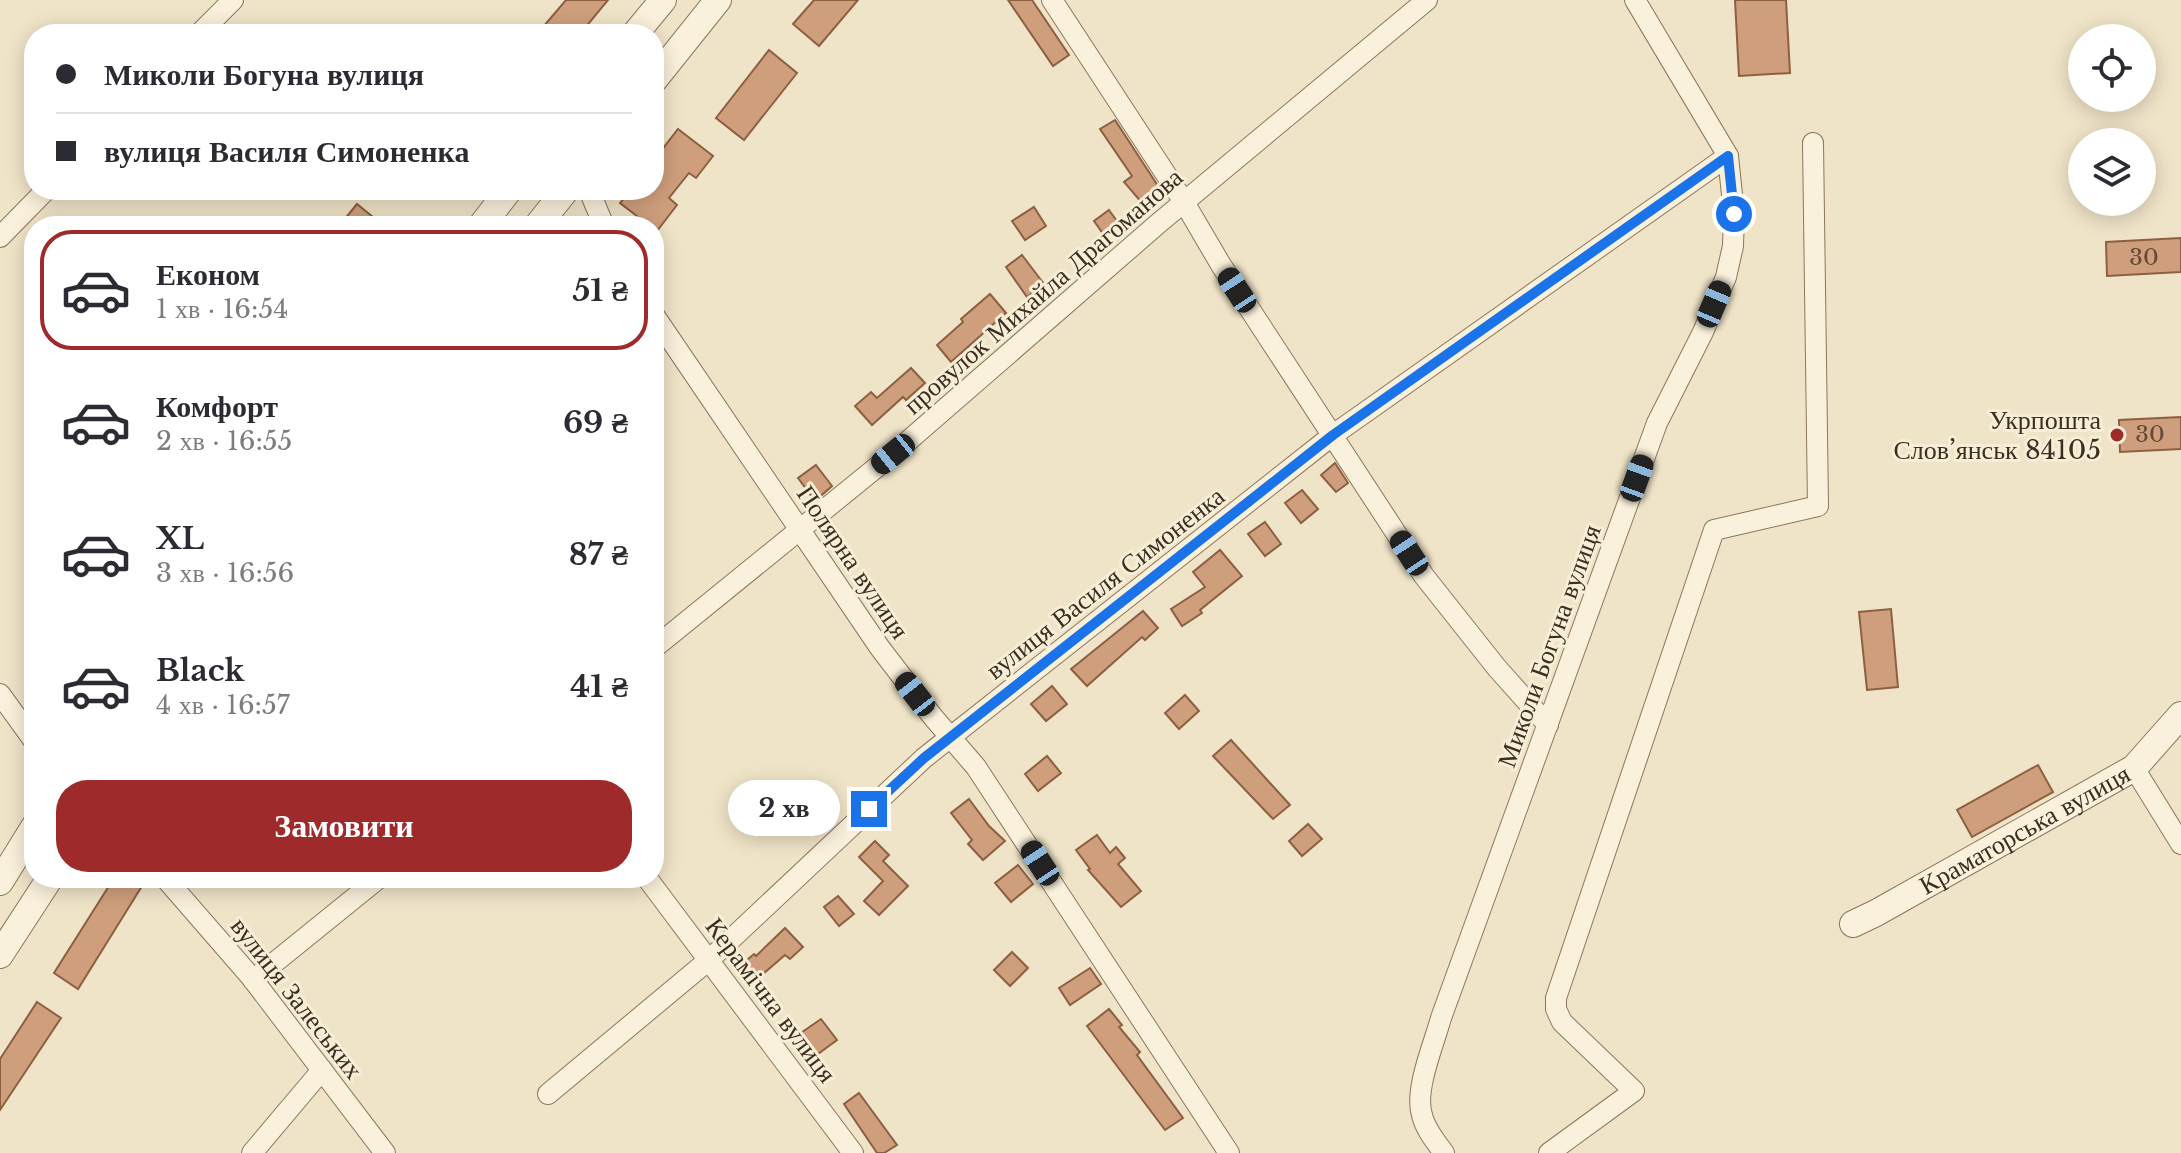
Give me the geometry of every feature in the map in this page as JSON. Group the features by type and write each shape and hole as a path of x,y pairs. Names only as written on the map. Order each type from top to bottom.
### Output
{"street":[{"path":"209,24 233,0"},
{"path":"643,24 663,0"},
{"path":"664,68 718,0"},
{"path":"1052,0 1424,576 1497,668 1548,725"},
{"name":"провулок Михайла Драгоманова","path":"664,640 893,454 1184,202 1427,0"},
{"path":"1635,0 1728,156"},
{"path":"1549,1153 1634,1091 1562,1022 1556,1009 1556,998 1714,530 1818,506 1813,143"},
{"name":"вулиця Василя Симоненка","path":"548,1094 710,959 924,758 1333,435 1728,156"},
{"name":"Миколи Богуна вулиця","path":"1444,1153 1422,1118 1421,1090 1441,1018 1657,423 1703,332 1726,277 1733,246 1734,214 1728,156"},
{"path":"0,237 36,200"},
{"path":"489,216 501,200"},
{"path":"545,216 558,200"},
{"name":"Полярна вулиця","path":"664,330 880,648 952,737 1007,812 1229,1153"},
{"path":"0,694 24,727"},
{"name":"Краматорська вулиця","path":"1853,924 2134,768 2181,715"},
{"path":"2134,768 2181,844"},
{"path":"0,882 24,843"},
{"path":"0,955 44,888"},
{"name":"вулиця Залеських","path":"174,888 253,980 385,1153"},
{"path":"253,980 367,888"},
{"name":"Керамічна вулиця","path":"655,888 853,1153"},
{"path":"252,1153 322,1070"}],"building":[{"path":"566,0 608,0 588,24 546,24"},
{"path":"814,0 858,0 819,46 793,24"},
{"path":"1008,0 1032,0 1069,55 1053,66"},
{"path":"1735,0 1786,0 1790,73 1739,76"},
{"path":"769,50 797,73 744,140 716,118"},
{"path":"1115,120 1160,189 1142,203 1124,182 1132,176 1100,129"},
{"path":"678,129 713,156 696,178 689,173 669,198 677,205 664,222 664,216 637,216 620,203 623,200 664,200 664,147"},
{"path":"357,204 372,216 347,216"},
{"path":"1034,207 1046,226 1025,240 1012,221"},
{"path":"1109,210 1119,224 1104,235 1094,221"},
{"path":"2181,238 2181,272 2107,276 2106,242"},
{"path":"1022,255 1044,284 1027,297 1006,267"},
{"path":"990,294 1006,313 951,362 937,345"},
{"path":"911,368 925,383 906,400 903,397 872,425 855,406 871,392 877,398"},
{"path":"2181,417 2181,449 2120,452 2119,420"},
{"path":"1335,463 1348,483 1336,492 1321,475"},
{"path":"816,465 832,486 815,501 798,478"},
{"path":"1302,490 1318,509 1301,523 1285,503"},
{"path":"1265,522 1281,544 1265,556 1248,534"},
{"path":"1220,550 1242,576 1200,610 1202,613 1182,626 1171,609 1205,587 1193,572"},
{"path":"1891,609 1898,687 1867,690 1859,612"},
{"path":"1143,611 1158,628 1145,640 1142,637 1087,686 1071,669"},
{"path":"1052,686 1067,704 1046,721 1031,704"},
{"path":"1185,695 1199,711 1179,729 1165,713"},
{"path":"1231,740 1290,805 1273,819 1213,756"},
{"path":"1047,756 1061,773 1038,791 1025,774"},
{"path":"2038,765 2053,792 1972,837 1957,810"},
{"path":"969,799 1005,841 983,860 968,844 972,840 951,813"},
{"path":"1308,824 1322,839 1302,856 1289,841"},
{"path":"1097,835 1110,853 1116,847 1125,858 1118,864 1141,891 1121,907 1088,870 1076,850"},
{"path":"875,841 889,855 883,861 908,886 879,915 864,901 883,881 859,857"},
{"path":"1018,865 1033,884 1011,902 995,883"},
{"path":"108,888 141,888 78,989 54,973"},
{"path":"838,896 854,914 839,926 824,907"},
{"path":"785,928 803,947 790,959 785,955 755,981 741,965 754,954 756,956"},
{"path":"1012,952 1028,968 1010,986 994,970"},
{"path":"1090,968 1101,984 1070,1005 1059,988"},
{"path":"37,1002 61,1018 0,1110 0,1059"},
{"path":"1109,1009 1122,1025 1119,1027 1140,1052 1137,1055 1183,1118 1165,1130 1087,1026"},
{"path":"821,1019 837,1040 811,1059 795,1037"},
{"path":"859,1093 897,1145 884,1153 877,1153 844,1104"}],"place":[{"name":"Укрпошта Слов’янськ 84105","path":"2117,435"}],"route":[{"path":"869,809 924,758 1333,435 1728,156 1734,214"}]}
